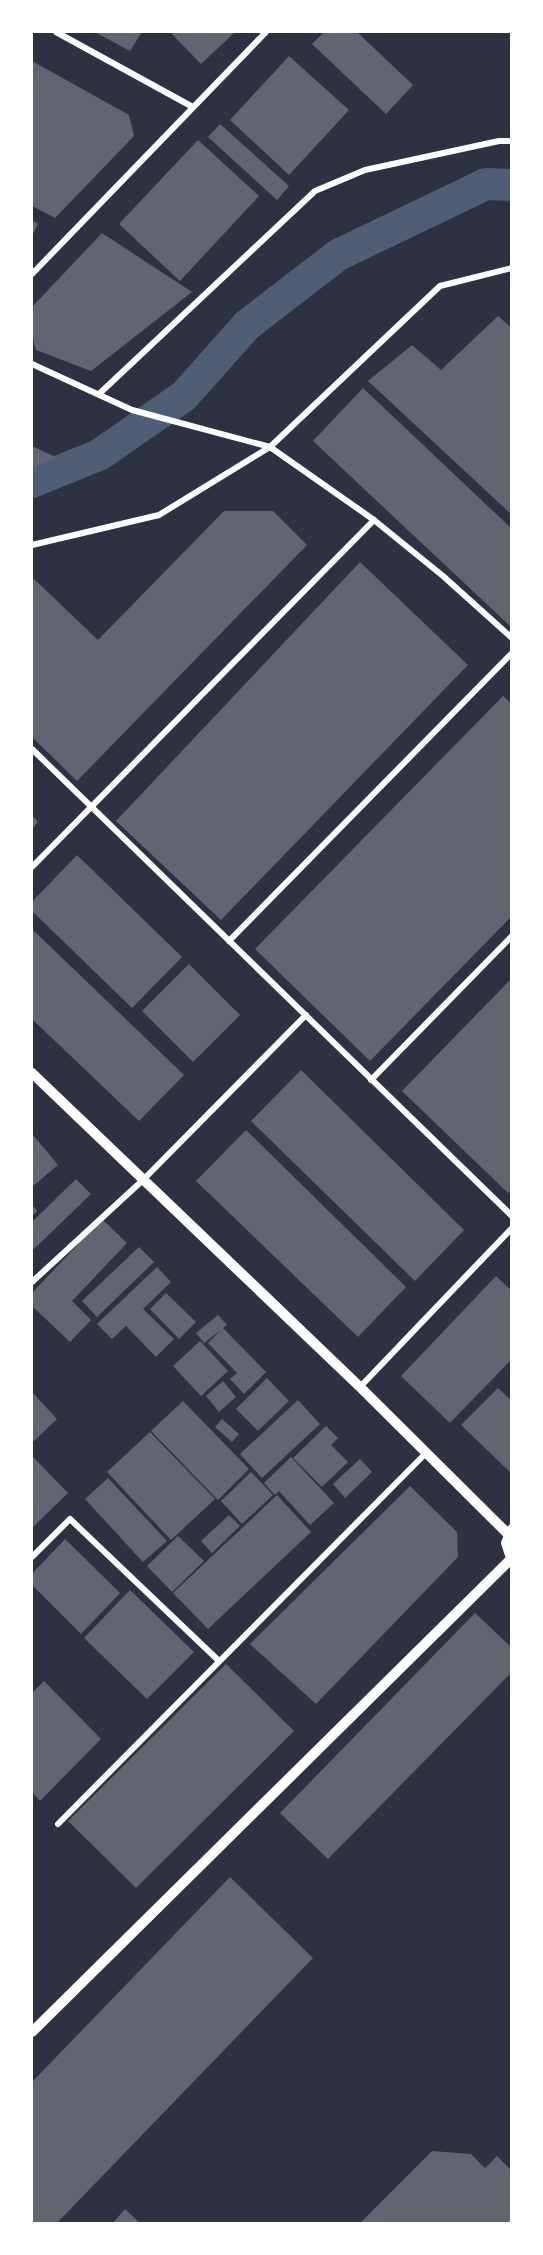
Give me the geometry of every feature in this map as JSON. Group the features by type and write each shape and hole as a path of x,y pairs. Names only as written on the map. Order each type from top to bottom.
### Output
{"street":[{"path":"56,32 191,106"},
{"path":"32,274 191,106 266,32"},
{"path":"99,394 315,191 365,170 499,141 512,141"},
{"path":"32,545 159,515 270,447 440,286 512,267"},
{"path":"32,364 132,410 270,447 374,520 443,576 512,638"},
{"path":"32,867 374,520"},
{"path":"229,941 512,653"},
{"path":"32,748 512,1216"},
{"path":"371,1080 512,936"},
{"path":"32,1282 143,1180 306,1015"},
{"path":"32,1073 510,1531 507,1552 511,1561 32,2032"},
{"path":"360,1387 512,1228"},
{"path":"58,1824 426,1452"},
{"path":"32,1557 70,1519 218,1660"}],"building":[{"path":"95,32 142,32 130,51"},
{"path":"170,32 235,32 201,64"},
{"path":"324,32 357,32 413,85 386,114 312,44"},
{"path":"289,56 349,110 289,175 230,120"},
{"path":"32,61 129,115 134,136 55,218 32,206"},
{"path":"220,124 289,186 277,200 208,137"},
{"path":"198,140 259,196 180,281 119,224"},
{"path":"32,220 38,224 32,236"},
{"path":"102,233 192,292 91,371 36,350 32,335 32,307"},
{"path":"498,316 512,328 512,515 368,381 412,345 441,370"},
{"path":"363,388 512,529 512,628 313,441"},
{"path":"32,446 56,457 32,468"},
{"path":"224,511 273,511 307,545 77,781 32,737 32,577 98,640"},
{"path":"360,562 468,665 221,920 116,821"},
{"path":"503,696 512,704 512,916 370,1061 255,949"},
{"path":"32,815 38,822 32,829"},
{"path":"77,855 182,957 132,1008 32,911 32,902"},
{"path":"32,929 184,1075 139,1121 32,1019"},
{"path":"189,964 240,1015 193,1062 142,1011"},
{"path":"512,978 512,1189 508,1193 402,1091"},
{"path":"301,1070 464,1230 415,1281 251,1121"},
{"path":"246,1130 406,1287 358,1337 196,1181"},
{"path":"32,1136 58,1165 32,1187"},
{"path":"76,1179 91,1194 32,1251 32,1222"},
{"path":"32,1204 37,1211 32,1216"},
{"path":"102,1219 127,1243 72,1301 91,1320 70,1342 32,1306 32,1293"},
{"path":"139,1247 154,1262 97,1317 82,1301"},
{"path":"157,1267 171,1282 143,1309 174,1339 156,1357 126,1326 112,1339 97,1324"},
{"path":"496,1276 512,1291 512,1359 450,1423 401,1376"},
{"path":"166,1293 196,1322 179,1339 150,1309"},
{"path":"218,1315 227,1325 223,1328 266,1372 244,1394 230,1379 237,1373 208,1343 221,1330 204,1343 196,1333"},
{"path":"200,1341 228,1371 201,1396 173,1366"},
{"path":"267,1378 289,1401 258,1431 236,1409"},
{"path":"223,1381 236,1397 219,1412 206,1396"},
{"path":"498,1388 512,1401 512,1474 461,1425"},
{"path":"32,1392 57,1419 32,1443"},
{"path":"298,1400 320,1424 262,1478 240,1454"},
{"path":"183,1401 249,1469 218,1500 151,1431"},
{"path":"222,1419 239,1434 232,1442 215,1427"},
{"path":"326,1426 338,1438 331,1445 348,1462 322,1487 293,1458"},
{"path":"150,1432 215,1499 171,1540 107,1472"},
{"path":"32,1456 68,1493 32,1528"},
{"path":"291,1457 334,1503 310,1525 279,1491 275,1495 264,1483"},
{"path":"360,1459 372,1472 345,1498 333,1484"},
{"path":"251,1472 273,1495 242,1524 221,1501"},
{"path":"108,1478 167,1541 143,1562 85,1499"},
{"path":"410,1486 457,1532 458,1557 316,1704 250,1644"},
{"path":"277,1495 311,1532 208,1629 173,1593"},
{"path":"229,1515 240,1526 212,1553 201,1541"},
{"path":"178,1536 204,1561 172,1592 147,1566"},
{"path":"65,1539 120,1593 81,1634 32,1585 32,1574"},
{"path":"130,1590 194,1652 147,1699 84,1638"},
{"path":"475,1613 512,1648 512,1672 328,1859 280,1813"},
{"path":"226,1664 294,1731 136,1888 68,1821"},
{"path":"44,1681 101,1739 40,1801 32,1792 32,1693"},
{"path":"230,1877 313,1958 56,2224 32,2224 32,2082"},
{"path":"432,2151 471,2154 485,2168 497,2156 512,2171 512,2224 359,2224"},
{"path":"125,2209 141,2224 112,2224"}],"waterway":[{"path":"32,482 99,455 184,396 247,325 338,255 486,184 512,185"}]}
